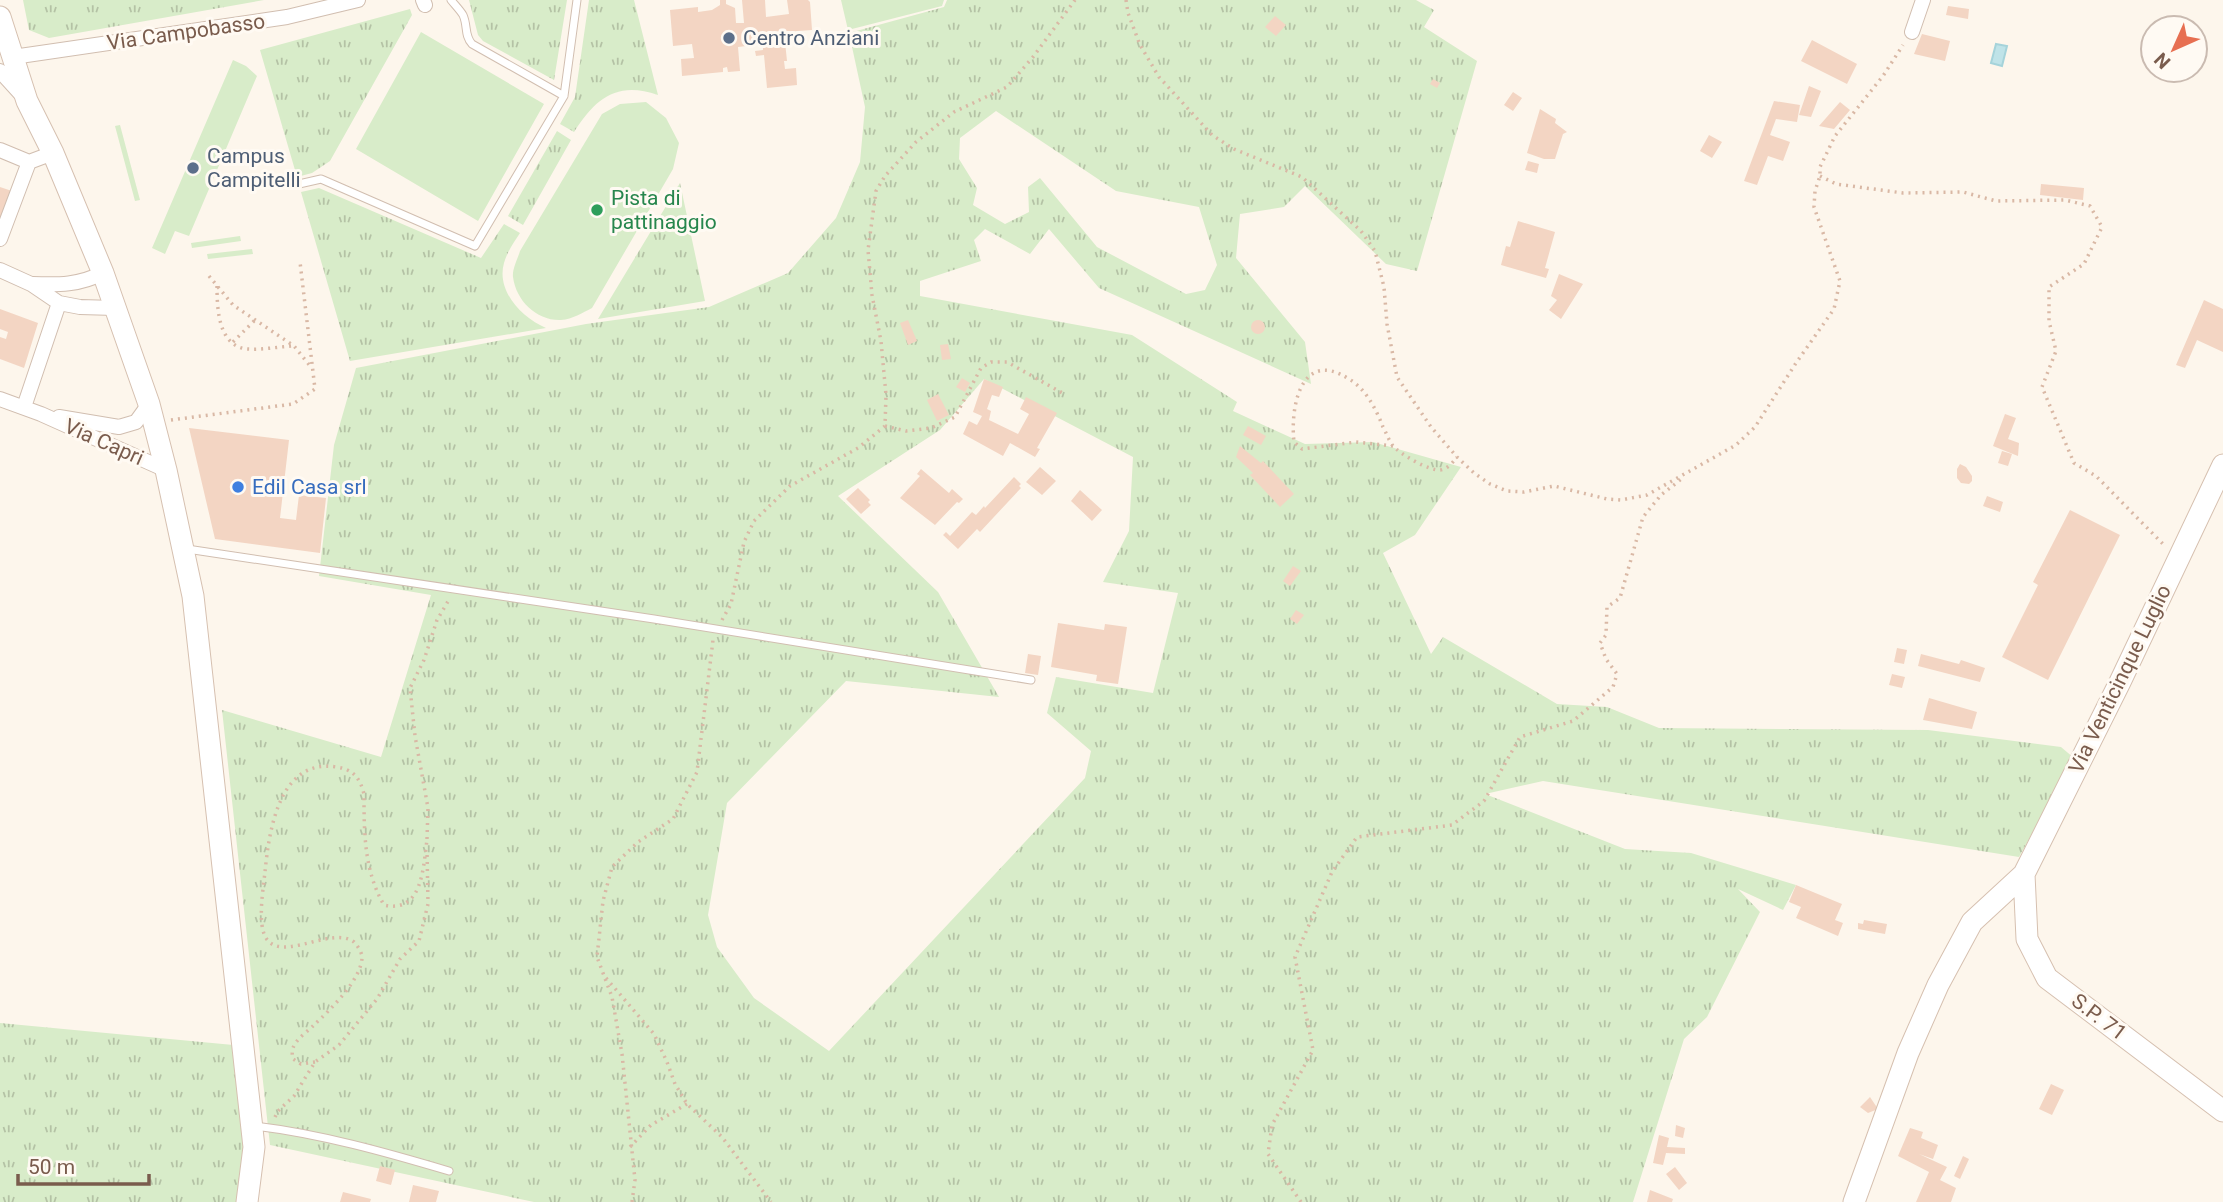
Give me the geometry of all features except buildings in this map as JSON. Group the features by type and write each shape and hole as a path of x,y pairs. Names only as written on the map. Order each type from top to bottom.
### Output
{"street":[{"name":"Via Campobasso","path":"7,64 287,18 358,0"},
{"path":"1912,32 1923,0"},
{"path":"2,28 7,64 53,153 103,273 151,413 193,596 260,1127 254,1147 247,1202"},
{"path":"0,150 29,163"},
{"path":"0,239 29,163 53,153"},
{"path":"0,270 32,284 59,303 80,307 115,308"},
{"path":"32,284 71,284 87,281 103,273"},
{"path":"24,407 59,303"},
{"name":"Via Capri","path":"0,399 41,414 166,470"},
{"name":"Via Capri","path":"41,414 119,427 136,422 151,413"},
{"name":"Via Venticinque Luglio","path":"2024,884 2223,465"},
{"path":"1854,1202 1908,1053 1938,985 1972,922 2024,884"},
{"name":"S.P. 71","path":"2024,884 2027,939 2047,978 2223,1111"}],"lane":[{"path":"452,0 462,12 466,35 472,44 564,96"},
{"path":"299,184 321,179 475,246 564,96 577,0"},
{"path":"183,549 456,589 1031,680"},
{"path":"260,1127 342,1142 449,1171"}],"path":[{"path":"885,426 885,381 868,250 876,191 915,142 954,112 1007,87 1075,0"},
{"path":"1126,0 1140,45 1160,77 1212,135 1234,149 1302,177 1361,231 1375,251 1384,287 1387,324 1397,377 1431,427 1457,457 1490,484 1507,491 1524,492 1554,486 1607,499 1632,499 1647,495 1736,444 1755,427 1834,309 1840,281 1814,207 1820,167 1835,136 1883,76 1912,32"},
{"path":"1820,176 1836,184 1903,193 1963,192 1996,201 2065,200 2090,206 2102,227 2084,264 2049,287 2049,321 2056,351 2042,387 2074,463 2096,476 2178,559"},
{"path":"151,413 293,404 315,389 300,262"},
{"path":"209,276 233,305 294,346 313,369"},
{"path":"217,285 218,316 226,337 245,349 294,346"},
{"path":"233,342 256,320"},
{"path":"885,426 906,431 932,428 955,417 981,368 991,362 1007,362 1066,395"},
{"path":"1393,446 1375,408 1349,378 1322,370 1303,381 1297,395 1293,431 1294,442 1302,449 1356,442 1393,446 1424,466 1440,470 1449,466 1457,457"},
{"path":"632,1202 635,1180 622,1054 612,997 597,957 603,901 612,867 638,842 673,819 697,772 713,640 731,604 744,542 754,521 790,486 858,448 885,426"},
{"path":"1301,1202 1268,1154 1272,1125 1313,1050 1295,957 1332,872 1357,837 1452,825 1484,801 1520,737 1573,721 1613,687 1617,674 1606,659 1600,643 1606,635 1607,607 1620,598 1643,517 1661,495 1694,469"},
{"path":"260,1127 294,1096 315,1062 338,1045 377,999 400,960 419,941 428,904 428,808 415,736 410,688 424,660 437,620 456,589"},
{"path":"315,1062 301,1064 293,1059 292,1049 344,994 358,972 362,955 357,945 349,939 333,937 287,948 272,945 266,939 262,926 263,888 268,845 278,803 290,785 307,770 325,765 344,768 355,774 361,781 364,794 369,871 384,905 404,906 411,900 422,871 427,840"},
{"path":"603,974 654,1034 675,1084 687,1104 722,1138 771,1202"},
{"path":"630,1147 651,1125 687,1104"}],"green space":[{"path":"23,0 264,0 49,38 29,30"},
{"path":"469,0 567,0 554,80 483,41 478,35"},
{"path":"589,0 634,0 658,95 631,90 609,96 591,110 574,132 560,124 575,97"},
{"path":"841,0 944,0 942,6 848,30"},
{"path":"947,0 1416,0 1434,10 1424,27 1477,61 1417,271 1386,264 1305,186 1284,207 1240,214 1236,258 1305,342 1311,384 1099,288 1049,229 1030,254 985,229 974,240 981,261 920,281 920,296 1132,335 1237,402 1233,411 1305,444 1373,442 1461,467 1415,535 1383,553 1431,654 1443,637 1557,704 1607,707 1659,728 1928,730 2061,747 2074,758 2019,857 1543,781 1485,794 1625,849 1691,853 1796,885 1783,910 1738,889 1760,912 1707,1017 1684,1039 1633,1202 534,1202 270,1145 222,710 381,757 431,595 319,576 334,445 356,368 586,324 709,307 788,273 836,218 860,162 865,107 849,33 944,7","holes":["996,111 1116,191 1199,207 1217,265 1205,290 1186,294 1097,247 1040,178 1028,187 1029,212 1005,224 973,205 977,188 959,159 960,138","984,379 1133,457 1129,531 1103,582 1178,593 1153,693 1056,677 1047,713 1091,751 1085,778 829,1051 754,998 717,947 708,915 727,803 846,681 999,697 938,592 838,496 940,430"]},
{"path":"410,9 412,15 330,161 312,173 297,177 260,50"},
{"path":"421,32 544,104 478,221 356,149"},
{"path":"233,60 246,66 257,76 189,236 175,231 165,254 152,248"},
{"name":"Pista di pattinaggio","path":"646,102 666,118 679,143 673,169 592,308 561,320 544,317 529,308 515,286 513,271 520,251 602,114 620,104"},
{"path":"120,125 140,200 135,201 115,126"},
{"path":"557,131 571,140 523,225 508,216"},
{"path":"680,183 705,301 598,319"},
{"path":"319,188 481,258 504,224 520,233 505,259 504,284 507,293 520,310 546,328 350,361 301,192"},
{"path":"240,236 241,241 192,248 191,243"},
{"path":"252,249 253,254 208,259 207,254"},
{"path":"0,1023 244,1046 252,1202 0,1202"}],"water":[{"path":"1996,44 2007,46 2002,66 1991,63"}],"place":[{"name":"Centro Anziani","path":"729,38"},
{"name":"Campus Campitelli","path":"193,168"},
{"name":"Pista di pattinaggio","path":"597,210"},
{"name":"Edil Casa srl","path":"238,487"}]}
